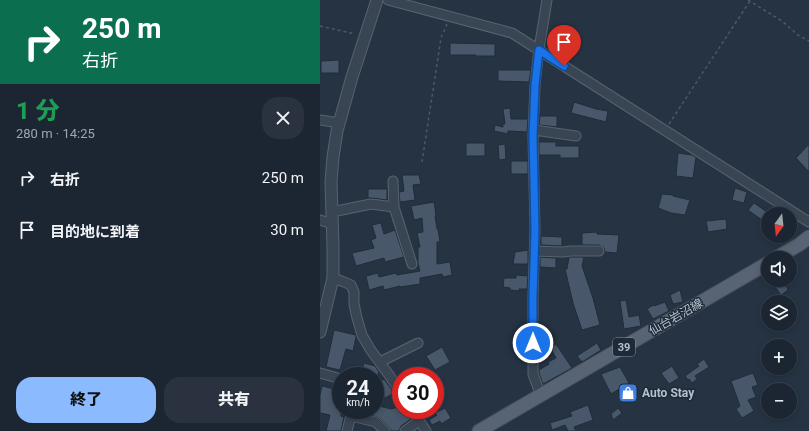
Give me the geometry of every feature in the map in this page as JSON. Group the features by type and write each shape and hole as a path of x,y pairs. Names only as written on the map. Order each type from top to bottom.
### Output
{"main road":[{"path":"788,251 809,237"},
{"name":"仙台岩沼線","path":"479,431 761,267"}],"street":[{"path":"320,332 333,278 331,182 337,131 352,77 377,0"},
{"path":"388,0 512,33 809,222"},
{"path":"541,396 533,374 535,230 534,130 535,85 547,0"},
{"path":"320,120 339,123"},
{"path":"534,130 576,136"},
{"path":"393,182 394,207 412,264"},
{"path":"332,212 372,204 394,207"},
{"path":"320,220 333,224"},
{"path":"534,250 563,252 599,251"},
{"path":"333,278 351,285 354,292 354,304 362,335 392,380"},
{"path":"380,362 418,343"},
{"path":"320,373 332,376"},
{"path":"347,431 350,419"},
{"path":"368,419 376,422 384,431"},
{"path":"405,431 419,421 426,431"}],"path":[{"path":"665,130 749,0 782,21 798,35 809,40"},
{"path":"422,162 442,38 449,17"},
{"path":"320,26 355,34"}],"building":[{"path":"450,43 495,44 495,56 450,55"},
{"path":"339,60 339,73 321,73 321,61"},
{"path":"498,70 531,70 529,82 498,81"},
{"path":"574,102 608,111 606,122 571,113"},
{"path":"510,108 511,119 528,119 527,132 508,131 508,134 494,131 495,125 503,127 503,124 505,124 503,109"},
{"path":"540,116 557,116 557,127 539,125"},
{"path":"539,142 556,142 556,146 579,146 579,158 560,158 560,155 539,155"},
{"path":"466,143 485,143 485,156 466,156"},
{"path":"505,144 506,159 499,160 498,145"},
{"path":"809,144 809,172 796,158"},
{"path":"678,153 696,157 693,178 676,176"},
{"path":"511,161 528,161 528,174 511,174"},
{"path":"402,175 419,175 421,184 413,185 415,200 400,202 399,192 404,191"},
{"path":"735,188 747,192 744,203 732,200"},
{"path":"368,189 387,189 387,200 368,198"},
{"path":"662,194 673,195 690,200 685,215 671,213 658,208"},
{"path":"434,202 440,242 437,242 437,264 450,262 452,275 443,277 442,274 420,278 420,284 400,286 384,290 383,286 369,290 366,276 378,273 379,277 396,273 397,275 420,271 418,263 418,247 420,247 417,233 423,232 422,218 414,220 411,206"},
{"path":"754,203 761,208 761,219 748,210"},
{"path":"726,219 727,229 708,232 706,221"},
{"path":"381,223 384,234 395,230 404,257 385,262 384,258 356,266 352,253 374,248 371,240 376,238 372,225"},
{"path":"597,232 597,234 619,235 617,253 605,252 604,248 599,245 582,245 582,233"},
{"path":"541,236 562,237 562,246 541,245"},
{"path":"528,250 528,264 513,264 515,252"},
{"path":"540,257 556,258 556,268 540,267"},
{"path":"569,257 584,257 582,266 600,325 582,330 573,303 565,269 567,269"},
{"path":"516,275 528,276 527,289 519,289 519,291 510,290 510,288 503,287 504,278 516,278"},
{"path":"775,287 787,287 788,290 781,295"},
{"path":"680,290 683,302 673,304 670,295"},
{"path":"626,300 629,317 639,315 641,326 624,329 620,301"},
{"path":"665,302 669,311 653,319 647,309 653,305 654,306"},
{"path":"334,330 356,335 353,351 346,349 341,367 332,367 332,368 326,367"},
{"path":"597,343 601,350 582,362 577,356"},
{"path":"556,344 572,368 543,384 539,370 549,364 548,362 556,358 550,347"},
{"path":"442,347 450,362 441,367 433,367 426,356"},
{"path":"704,359 709,367 695,376 697,379 692,383 685,376 699,366 697,364"},
{"path":"364,363 376,367 363,367"},
{"path":"672,366 679,378 669,384 661,373"},
{"path":"620,367 629,383 611,394 601,374"},
{"path":"753,373 758,385 752,387 756,397 748,400 754,411 742,418 736,409 740,406 731,381"},
{"path":"384,379 392,390 392,394 385,398"},
{"path":"322,386 332,388 332,419 344,419 341,431 326,431 330,415 320,413 320,395"},
{"path":"588,405 593,420 574,427 576,431 568,431 565,425 552,430 550,423 572,416 570,412"},
{"path":"384,407 392,409 392,419 411,419 401,426 399,431 391,431 381,419 384,419"},
{"path":"444,408 451,418 441,424 440,421 432,425 429,420 431,419 444,419"},
{"path":"618,408 622,413 613,420 611,414"}],"place":[{"name":"Auto Stay","path":"628,393"}],"route":[{"path":"533,343 535,230 533,136 535,85 539,50 564,66"}]}
